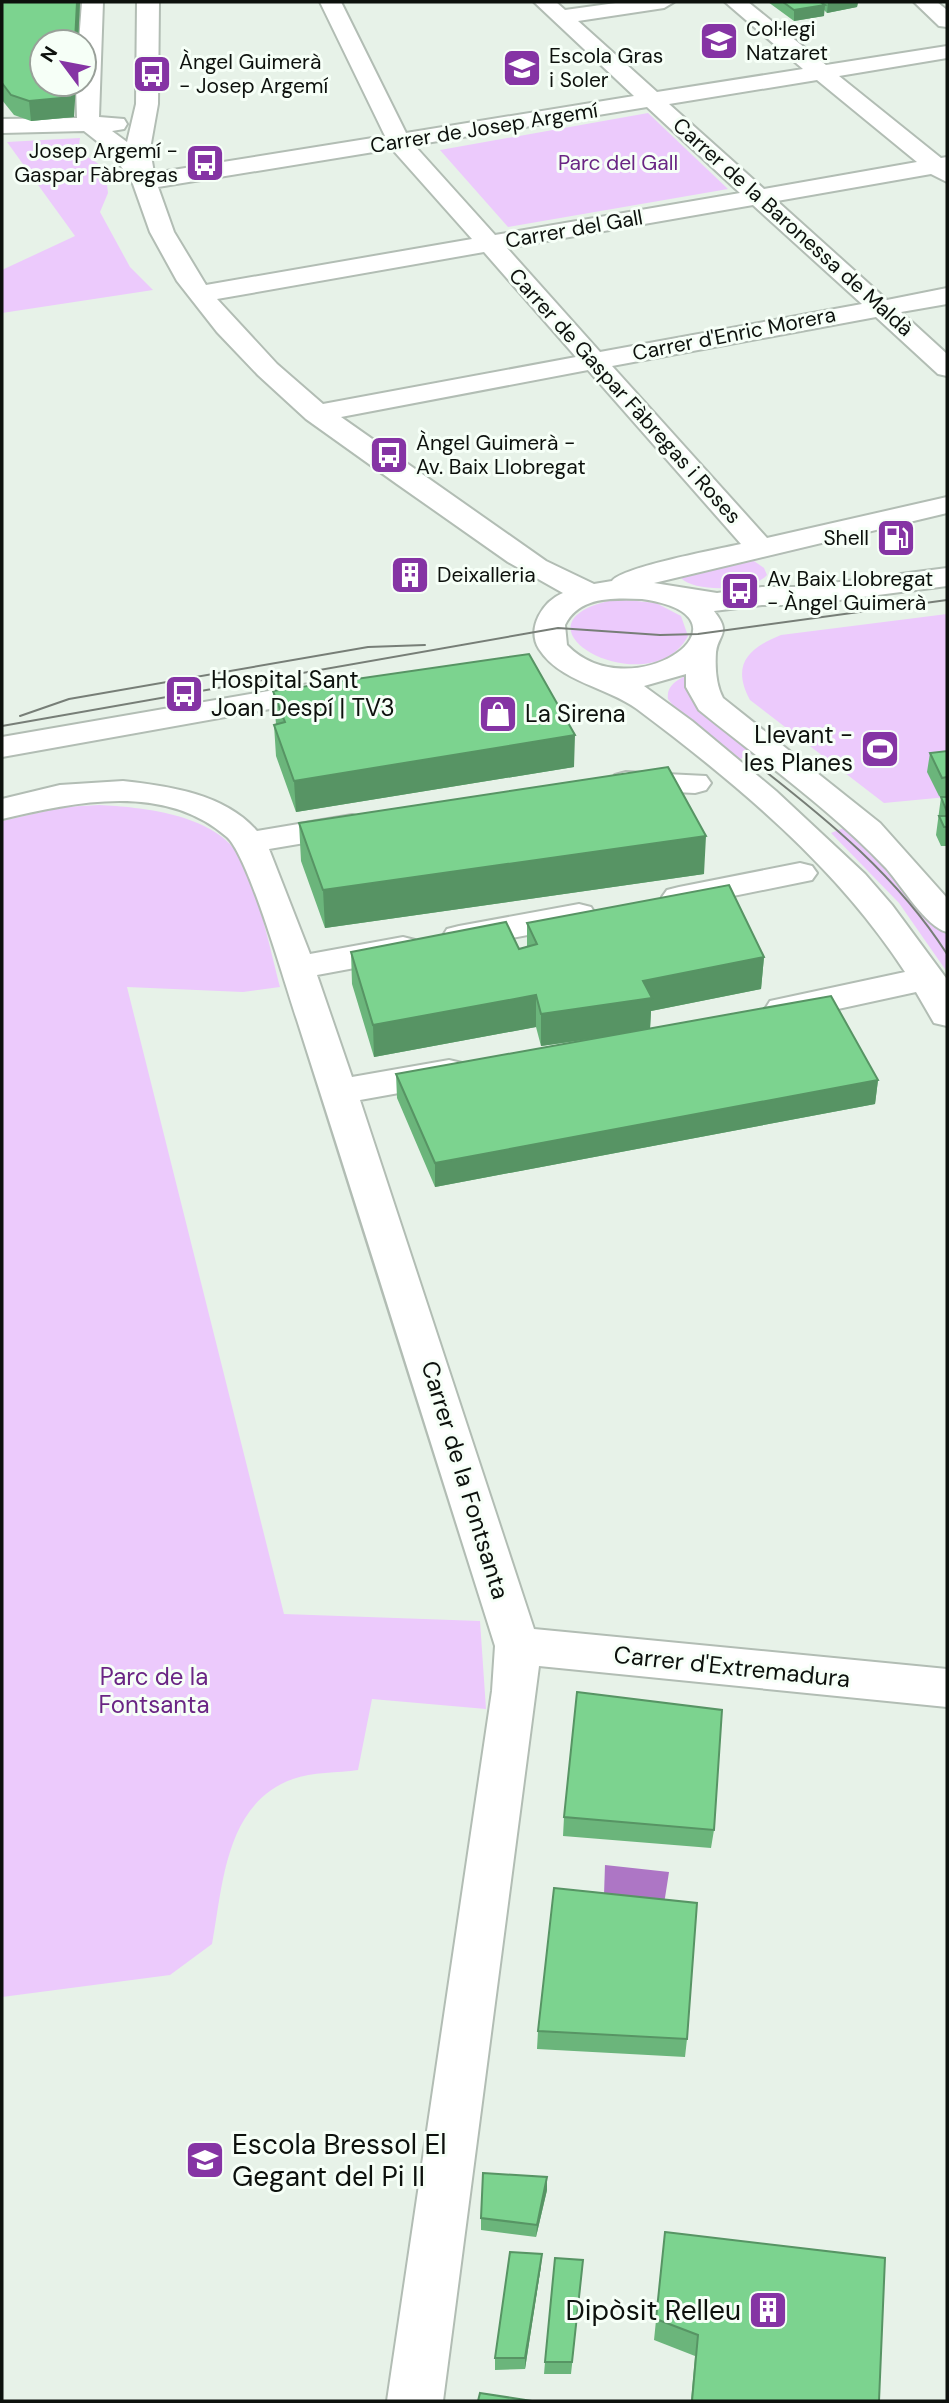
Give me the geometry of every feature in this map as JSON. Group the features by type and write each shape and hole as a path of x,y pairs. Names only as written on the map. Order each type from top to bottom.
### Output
{"street":[{"path":"92,2 86,105 89,124 120,148 144,182"},
{"path":"138,149 146,119 148,2"},
{"name":"Carrer de Gaspar Fàbregas i Roses","path":"330,2 400,142 761,548"},
{"name":"Carrer de la Baronessa de Maldà","path":"544,2 947,369"},
{"path":"562,17 664,2"},
{"path":"735,2 944,168"},
{"path":"924,2 947,21"},
{"name":"Carrer de Josep Argemí","path":"144,182 947,52"},
{"path":"2,125 126,124 146,119"},
{"path":"89,124 128,135 138,149 144,182 162,229 201,294 234,337 316,413 546,575 599,592"},
{"name":"Carrer del Gall","path":"201,294 944,168"},
{"name":"Carrer d'Enric Morera","path":"316,413 947,296"},
{"path":"316,413 322,425 368,464 518,571 559,608"},
{"path":"947,505 761,548 666,587 599,592 559,608 549,628 550,640 541,653 620,685 679,725 795,821 886,915 928,978 947,1016"},
{"path":"666,587 717,602 762,596 801,596 947,577"},
{"path":"666,587 707,620 697,651 702,687 709,703 868,830 915,880 947,921"},
{"path":"679,725 661,703 658,692 667,674 750,613 801,596"},
{"path":"585,670 616,676 649,676 697,651"},
{"path":"2,747 357,684"},
{"path":"590,786 617,781 695,783"},
{"path":"2,809 81,793 151,795 206,809 237,829 251,842 386,820"},
{"name":"Carrer de la Fontsanta","path":"251,842 299,967 341,1091 517,1646 513,1705 415,2401"},
{"path":"646,903 800,873"},
{"path":"299,967 606,910"},
{"path":"746,1016 928,978"},
{"path":"341,1091 476,1066"},
{"name":"Carrer d'Extremadura","path":"517,1646 947,1688"}],"green space":[{"name":"Parc del Gall","path":"648,113 728,189 508,227 440,150"},
{"path":"80,138 78,151 105,168 108,193 100,212 130,267 153,290 2,313 2,270 75,236 7,142"},
{"path":"810,545 812,547 754,561 764,568 767,575 750,584 711,588 688,583 681,578"},
{"path":"617,599 656,603 681,616 688,636 669,656 644,664 616,662 592,654 575,640 571,625 583,610"},
{"name":"Llevant - les Planes","path":"947,614 947,797 884,803 750,700 745,688 742,677 746,659 760,646 781,635"},
{"path":"686,676 759,751 740,759 674,707 668,699 670,688"},
{"name":"Parc de la Fontsanta","path":"99,805 174,815 194,821 226,840 238,854 251,882 280,987 243,992 127,987 284,1614 480,1621 486,1709 372,1699 358,1770 293,1779 270,1791 253,1807 240,1826 231,1848 212,1944 170,1975 2,1997 2,821 64,807"},
{"path":"851,825 944,930 947,936 947,972 899,903 831,833"}],"shaded area":[{"path":"605,1865 669,1872 664,1904 604,1895"}],"building":[{"path":"2,2 77,2 76,28 28,28 28,98 61,98 29,101 11,95 2,83"},
{"path":"783,2 820,2 825,5 794,10"},
{"path":"415,561 425,568 405,576 394,568"},
{"path":"529,654 575,735 294,781 274,725 285,722 273,691"},
{"path":"947,751 947,777 942,778 930,753"},
{"path":"668,767 706,836 323,890 299,823"},
{"path":"941,797 947,797 947,812"},
{"path":"939,816 947,816 947,827 944,827"},
{"path":"729,885 764,957 643,981 652,998 541,1014 536,995 373,1025 351,952 506,922 519,949 537,944 527,923"},
{"path":"831,996 878,1080 435,1163 396,1074"},
{"path":"577,1692 722,1710 714,1830 564,1817"},
{"path":"554,1888 697,1903 687,2039 538,2031"},
{"path":"483,2173 547,2177 537,2225 481,2218"},
{"name":"Dipòsit Relleu","path":"665,2232 885,2258 879,2401 692,2401 698,2335 656,2319"},
{"path":"510,2252 542,2254 525,2358 495,2358"},
{"path":"555,2258 583,2260 572,2362 545,2362"},
{"path":"480,2393 532,2401 478,2401"}],"tram line":[{"path":"2,726 558,628 660,635 698,634 947,600"},
{"path":"20,716 69,699 368,647 425,645"},
{"path":"756,764 835,828 884,874 947,954"}],"place":[{"name":"Col·legi Natzaret","path":"719,41"},
{"name":"Escola Gras i Soler","path":"522,68"},
{"name":"Àngel Guimerà - Josep Argemí","path":"152,74"},
{"name":"Josep Argemí - Gaspar Fàbregas","path":"205,163"},
{"name":"Àngel Guimerà - Av. Baix Llobregat","path":"389,455"},
{"name":"Shell","path":"896,538"},
{"name":"Deixalleria","path":"410,575"},
{"name":"Av Baix Llobregat - Àngel Guimerà","path":"740,591"},
{"name":"Hospital Sant Joan Despí | TV3","path":"184,694"},
{"name":"La Sirena","path":"498,714"},
{"name":"Llevant - les Planes","path":"880,749"},
{"name":"Escola Bressol El Gegant del Pi II","path":"205,2160"},
{"name":"Dipòsit Relleu","path":"768,2310"}]}
